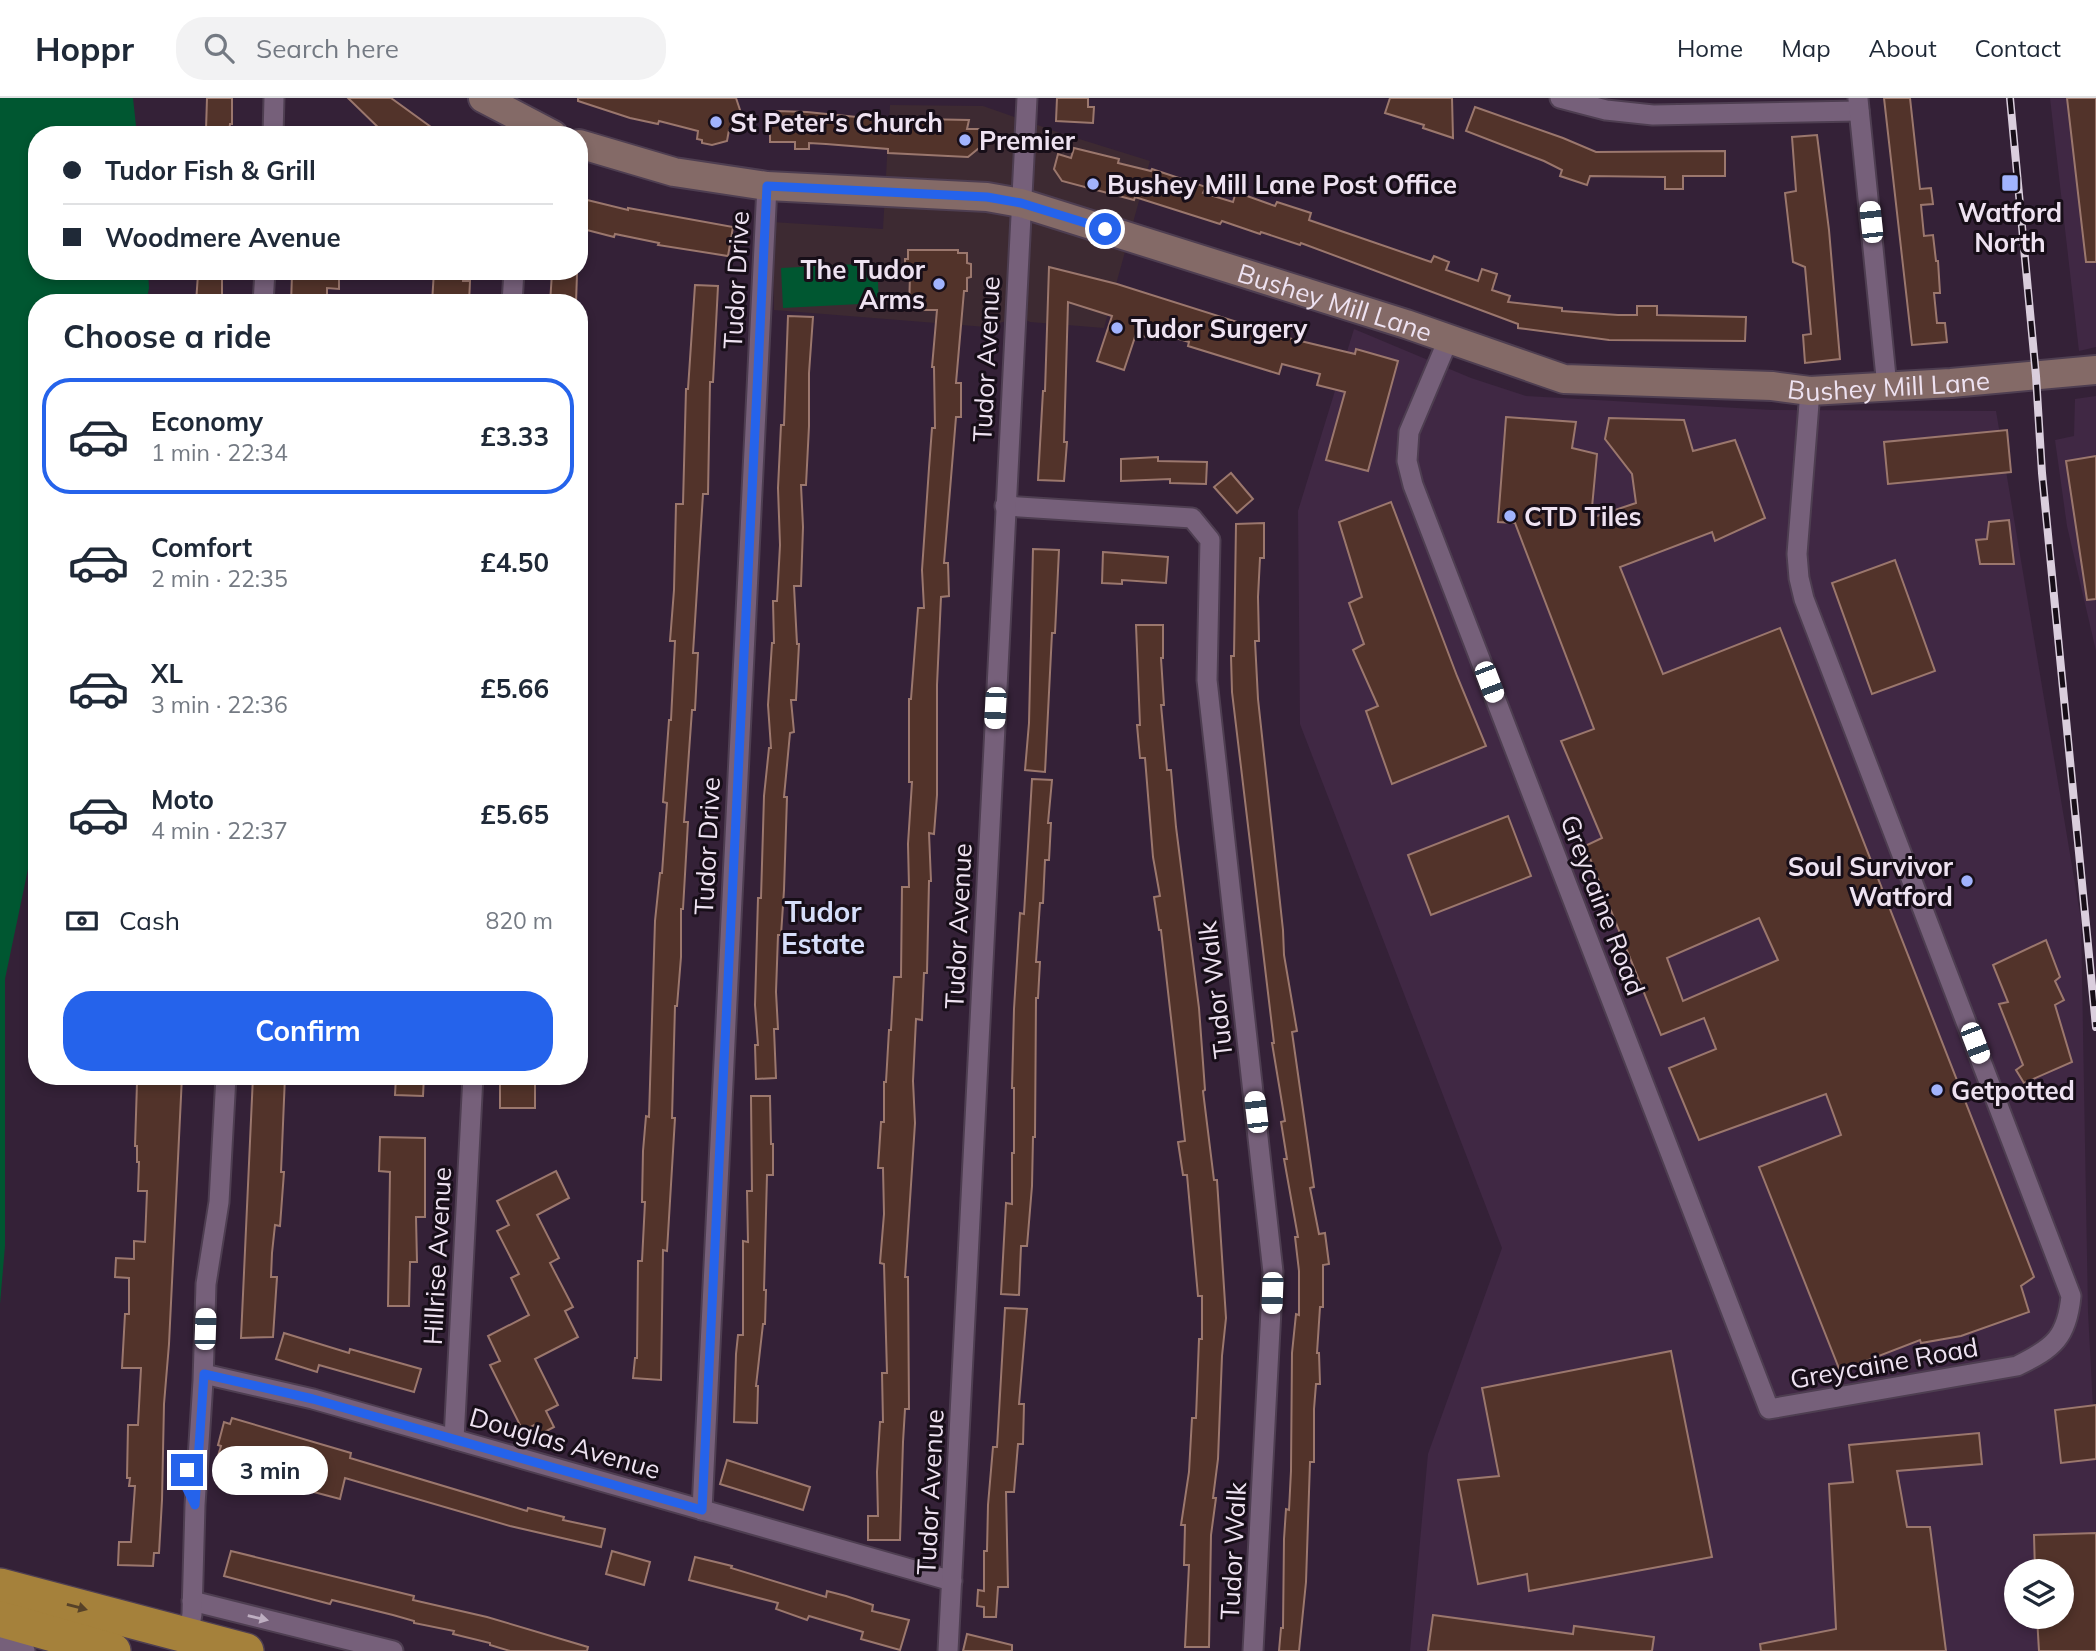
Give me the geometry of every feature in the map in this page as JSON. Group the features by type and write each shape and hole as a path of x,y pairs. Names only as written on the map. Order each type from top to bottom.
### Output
{"highway":[{"path":"0,1587 187,1643 246,1651"},
{"path":"0,1619 113,1651"}],"street":[{"path":"272,126 274,98"},
{"path":"483,98 536,126"},
{"name":"Tudor Avenue","path":"948,1651 1004,506 1027,98"},
{"path":"1560,98 1606,104 1653,115 1859,105 1887,387"},
{"name":"Bushey Mill Lane","path":"588,147 674,172 767,186 987,197 1021,203 1406,324 1564,379 1772,386 1810,391 2096,370"},
{"name":"Tudor Drive","path":"702,1510 767,186"},
{"name":"Greycaine Road","path":"1448,340 1409,432 1407,461 1413,485 1769,1409 2017,1366 2038,1356 2058,1339 2069,1318 2071,1296 1804,599 1798,578 1797,554 1810,391"},
{"name":"Tudor Walk","path":"1004,506 1192,518 1210,540 1206,680 1273,1272 1253,1651"},
{"path":"187,1643 192,1601 195,1505 204,1496 209,1438 210,1399 204,1378 206,1284 219,1202 226,1085"},
{"name":"Hillrise Avenue","path":"454,1439 473,1085"},
{"name":"Douglas Avenue","path":"204,1378 313,1399 952,1581"},
{"path":"192,1601 393,1651"},
{"path":"0,1644 25,1651"}],"shaded area":[{"path":"2050,98 2096,98 2096,347 2079,351"},
{"path":"890,105 983,106 1150,161 1104,328 1030,322 1020,317 986,327 774,310 772,222 883,229"},
{"path":"1354,329 1471,378 1526,396 1772,410 1996,411 2081,920 2088,1312 2096,1465 2096,1651 1410,1651 1428,1454 1502,1248 1300,724 1298,511"},
{"path":"2096,396 2096,651 2067,526 2055,440 2074,436 2075,399"}],"green space":[{"path":"0,98 133,98 136,126 28,126 28,280 149,280 149,288 148,294 28,294 28,869 5,979 5,1246 0,1304"},
{"path":"877,263 879,303 783,308 781,268"}],"building":[{"path":"207,98 232,98 232,124 206,126"},
{"path":"348,98 391,98 430,126 377,126"},
{"path":"578,98 736,98 742,116 729,130 727,141 712,145 697,139 698,131 659,121 658,124 630,118 578,101"},
{"path":"1057,98 1088,98 1088,107 1094,107 1093,123 1056,121"},
{"path":"1390,98 1452,98 1453,138 1423,128 1424,125 1385,113"},
{"path":"1884,98 1910,98 1920,189 1931,188 1933,204 1921,205 1924,236 1933,235 1940,293 1934,293 1937,323 1945,323 1947,342 1912,345"},
{"path":"2067,98 2096,98 2096,262 2086,262"},
{"path":"1475,107 1596,152 1725,151 1725,176 1683,176 1683,189 1665,189 1665,177 1590,176 1587,185 1560,176 1562,170 1544,161 1466,131"},
{"path":"777,111 867,118 969,120 967,129 979,129 979,148 968,157 888,153 888,149 809,143 809,149 795,149 795,142 770,142 770,119 777,119"},
{"path":"1817,135 1829,230 1840,359 1805,363 1803,335 1811,334 1805,267 1793,262 1785,193 1796,191 1792,137"},
{"path":"1074,148 1119,159 1118,163 1151,171 1152,169 1206,187 1203,193 1233,202 1236,192 1275,206 1277,202 1311,213 1309,220 1431,262 1434,256 1449,262 1446,270 1478,281 1482,269 1497,274 1492,290 1510,296 1508,302 1562,308 1562,311 1618,315 1637,315 1637,306 1657,306 1657,315 1746,317 1745,341 1609,340 1518,328 1518,324 1301,243 1300,245 1261,232 1260,234 1222,221 1220,224 1135,197 1134,200 1062,181 1054,169 1058,154 1071,158"},
{"path":"588,200 628,210 733,227 728,256 658,245 659,243 615,234 614,237 588,230"},
{"path":"908,250 958,250 958,253 967,253 967,263 971,264 971,277 967,278 967,291 964,291 956,383 961,383 961,417 956,417 944,563 948,563 949,596 941,597 937,685 937,795 934,834 929,833 931,881 927,973 924,973 922,1020 916,1019 913,1081 915,1123 905,1277 908,1277 909,1409 905,1409 900,1540 868,1540 868,1516 878,1516 877,1472 880,1422 883,1422 882,1373 887,1373 884,1264 880,1263 884,1214 883,1168 878,1168 881,1122 884,1122 884,1082 894,977 901,977 902,887 909,887 908,844 912,782 909,782 909,699 918,608 924,608 922,570 932,428 935,428 932,367 937,310 909,310 910,275 905,275"},
{"path":"1049,267 1117,284 1288,338 1355,354 1356,349 1398,361 1368,471 1326,460 1345,392 1317,385 1320,374 1282,364 1279,374 1188,346 1189,342 1159,333 1157,340 1136,334 1124,370 1097,361 1112,316 1068,302 1064,442 1067,442 1064,481 1038,480 1045,391"},
{"path":"198,280 222,280 222,294 197,294"},
{"path":"292,280 339,280 339,289 327,288 327,294 291,294"},
{"path":"433,280 470,281 469,294 433,294"},
{"path":"552,280 577,280 576,294 551,294"},
{"path":"695,285 718,286 713,382 710,382 708,494 703,494 693,653 698,653 695,710 692,710 684,822 688,822 681,909 681,957 675,1006 672,1118 675,1118 667,1251 663,1250 661,1380 633,1378 637,1358 638,1261 642,1261 645,1202 642,1202 643,1151 646,1116 649,1117 655,921 662,873 667,803 663,802 675,641 670,641 676,504 683,504 686,389"},
{"path":"788,316 813,317 809,426 806,485 801,485 801,586 794,586 799,644 796,700 791,700 794,732 790,733 784,797 787,797 784,890 781,935 778,935 778,1029 774,1029 776,1078 756,1079 758,898 761,898 764,796 771,748 768,705 774,643 773,601 777,601 780,545 778,488 781,425 784,425"},
{"path":"1506,417 1576,422 1572,448 1597,454 1591,518 1636,503 1632,474 1605,439 1609,418 1684,420 1693,451 1735,440 1765,518 1715,541 1712,532 1620,567 1663,674 1780,628 2034,1277 2021,1286 2029,1312 1961,1336 1921,1343 1920,1340 1840,1371 1759,1167 1841,1135 1826,1094 1699,1140 1669,1068 1716,1049 1704,1018 1661,1035 1585,846 1602,838 1561,741 1594,729 1515,523 1498,522","holes":["1759,918 1778,960 1683,1001 1667,958"]},
{"path":"2007,430 2011,472 1888,484 1884,442"},
{"path":"2096,456 2096,599 2087,600 2066,461"},
{"path":"1158,457 1158,461 1207,462 1206,484 1170,483 1170,479 1121,481 1121,459"},
{"path":"1231,473 1253,499 1237,513 1214,487"},
{"path":"1391,502 1486,746 1392,784 1366,711 1378,706 1353,650 1364,644 1349,603 1362,597 1339,522"},
{"path":"2009,520 2014,564 1980,564 1976,540 1987,539 1989,522"},
{"path":"1264,523 1264,558 1260,558 1258,597 1259,641 1255,641 1258,699 1284,955 1297,1031 1292,1032 1314,1187 1310,1188 1319,1234 1325,1233 1329,1264 1323,1265 1323,1307 1320,1307 1317,1353 1320,1384 1316,1384 1314,1409 1314,1462 1310,1462 1306,1582 1299,1651 1279,1651 1283,1628 1286,1509 1289,1510 1291,1471 1292,1353 1296,1314 1299,1315 1299,1271 1295,1237 1298,1237 1284,1159 1287,1159 1281,1122 1285,1121 1272,1043 1232,692 1236,524"},
{"path":"1033,549 1059,550 1045,772 1025,770 1029,723"},
{"path":"1103,552 1168,557 1166,583 1122,580 1122,584 1102,583"},
{"path":"1895,560 1935,671 1872,694 1832,583"},
{"path":"1136,625 1163,625 1161,658 1164,705 1161,705 1167,770 1171,770 1199,1008 1203,1091 1214,1180 1217,1180 1226,1318 1218,1459 1213,1498 1216,1498 1211,1535 1209,1647 1185,1647 1189,1565 1184,1565 1185,1525 1181,1525 1189,1472 1192,1418 1196,1418 1199,1339 1202,1339 1202,1296 1198,1296 1187,1175 1183,1175 1178,1142 1185,1141 1161,930 1154,897 1160,896 1153,857 1145,758 1140,758"},
{"path":"1032,779 1052,780 1048,823 1051,823 1049,860 1045,860 1043,903 1040,903 1036,962 1040,962 1036,998 1032,1186 1027,1246 1021,1246 1019,1295 1001,1294 1006,1203 1012,1204 1014,1009 1020,913 1024,914"},
{"path":"1508,816 1531,876 1431,915 1408,855"},
{"path":"2046,940 2060,977 2055,981 2064,1000 2055,1005 2072,1062 2024,1083 2016,1070 2023,1065 1999,1004 2008,1002 1993,965"},
{"path":"137,1085 182,1085 164,1404 159,1553 154,1553 153,1566 118,1565 119,1542 131,1542 135,1486 129,1486 130,1478 127,1478 128,1425 138,1425 141,1368 122,1368 125,1314 129,1314 129,1278 115,1277 116,1258 134,1259 134,1241 145,1242 147,1191 138,1191 139,1162 135,1146"},
{"path":"253,1085 285,1085 281,1172 284,1172 280,1226 275,1225 272,1253 271,1277 277,1277 273,1337 241,1338"},
{"path":"396,1085 424,1085 423,1096 395,1095"},
{"path":"500,1085 535,1085 535,1108 500,1108"},
{"path":"751,1096 770,1096 773,1144 773,1175 767,1175 765,1324 756,1386 757,1423 734,1422 736,1354 738,1335 743,1335 743,1241 748,1242 747,1191 752,1191"},
{"path":"380,1137 425,1138 425,1217 416,1217 417,1262 410,1262 409,1306 388,1306 390,1172 379,1171"},
{"path":"556,1171 569,1198 537,1215 559,1258 550,1263 573,1307 565,1311 578,1337 535,1359 558,1405 546,1411 554,1427 539,1435 534,1425 523,1431 490,1365 500,1361 488,1336 529,1315 511,1278 519,1274 497,1231 509,1225 497,1201"},
{"path":"1005,1308 1027,1309 1019,1404 1024,1404 1023,1444 1018,1444 1014,1492 1006,1492 1008,1587 998,1587 996,1617 984,1617 984,1607 977,1606 978,1590 984,1591 984,1551 987,1551 993,1447 997,1447"},
{"path":"284,1333 349,1353 350,1349 421,1369 414,1392 319,1365 317,1372 276,1359"},
{"path":"1671,1351 1712,1557 1529,1591 1527,1574 1478,1584 1458,1480 1499,1476 1482,1388"},
{"path":"2096,1405 2096,1459 2061,1463 2055,1410"},
{"path":"232,1418 351,1453 350,1458 527,1511 528,1508 564,1517 563,1520 605,1529 601,1547 510,1526 345,1478 340,1499 310,1491 312,1483 306,1482 308,1473 261,1458 258,1467 218,1456 224,1422 230,1424"},
{"path":"1979,1433 1982,1464 1897,1471 1907,1527 1930,1527 1946,1651 1761,1651 1760,1644 1836,1629 1829,1484 1853,1482 1849,1445"},
{"path":"727,1460 810,1487 803,1510 720,1484"},
{"path":"2096,1533 2096,1651 2039,1651 2038,1629 2074,1629 2074,1559 2035,1559 2034,1535"},
{"path":"231,1551 414,1596 413,1600 487,1617 588,1647 587,1651 510,1651 453,1634 454,1631 414,1623 393,1615 332,1600 330,1604 224,1576"},
{"path":"612,1551 650,1562 644,1585 606,1574"},
{"path":"695,1557 732,1566 731,1568 826,1597 827,1591 846,1596 873,1605 872,1611 909,1620 900,1650 861,1639 863,1632 809,1616 807,1620 776,1609 778,1603 689,1580"},
{"path":"1433,1615 1573,1634 1574,1626 1654,1637 1652,1651 1428,1651"},
{"path":"967,1634 1012,1645 1012,1651 963,1651"}],"railway":[{"path":"2010,98 2036,376 2042,473 2096,1027"}],"place":[{"name":"St Peter's Church","path":"716,122"},
{"name":"Premier","path":"965,140"},
{"name":"Watford North","path":"2010,183"},
{"name":"Bushey Mill Lane Post Office","path":"1093,184"},
{"name":"The Tudor Arms","path":"939,284"},
{"name":"Tudor Surgery","path":"1117,328"},
{"name":"CTD Tiles","path":"1510,516"},
{"name":"Soul Survivor Watford","path":"1967,881"},
{"name":"Getpotted","path":"1937,1090"}],"district":[{"name":"Tudor Estate","path":"823,927"}],"route":[{"path":"187,1470 186,1487 195,1505 204,1374 313,1399 702,1510 767,186 987,197 1021,203 1105,229"}]}
